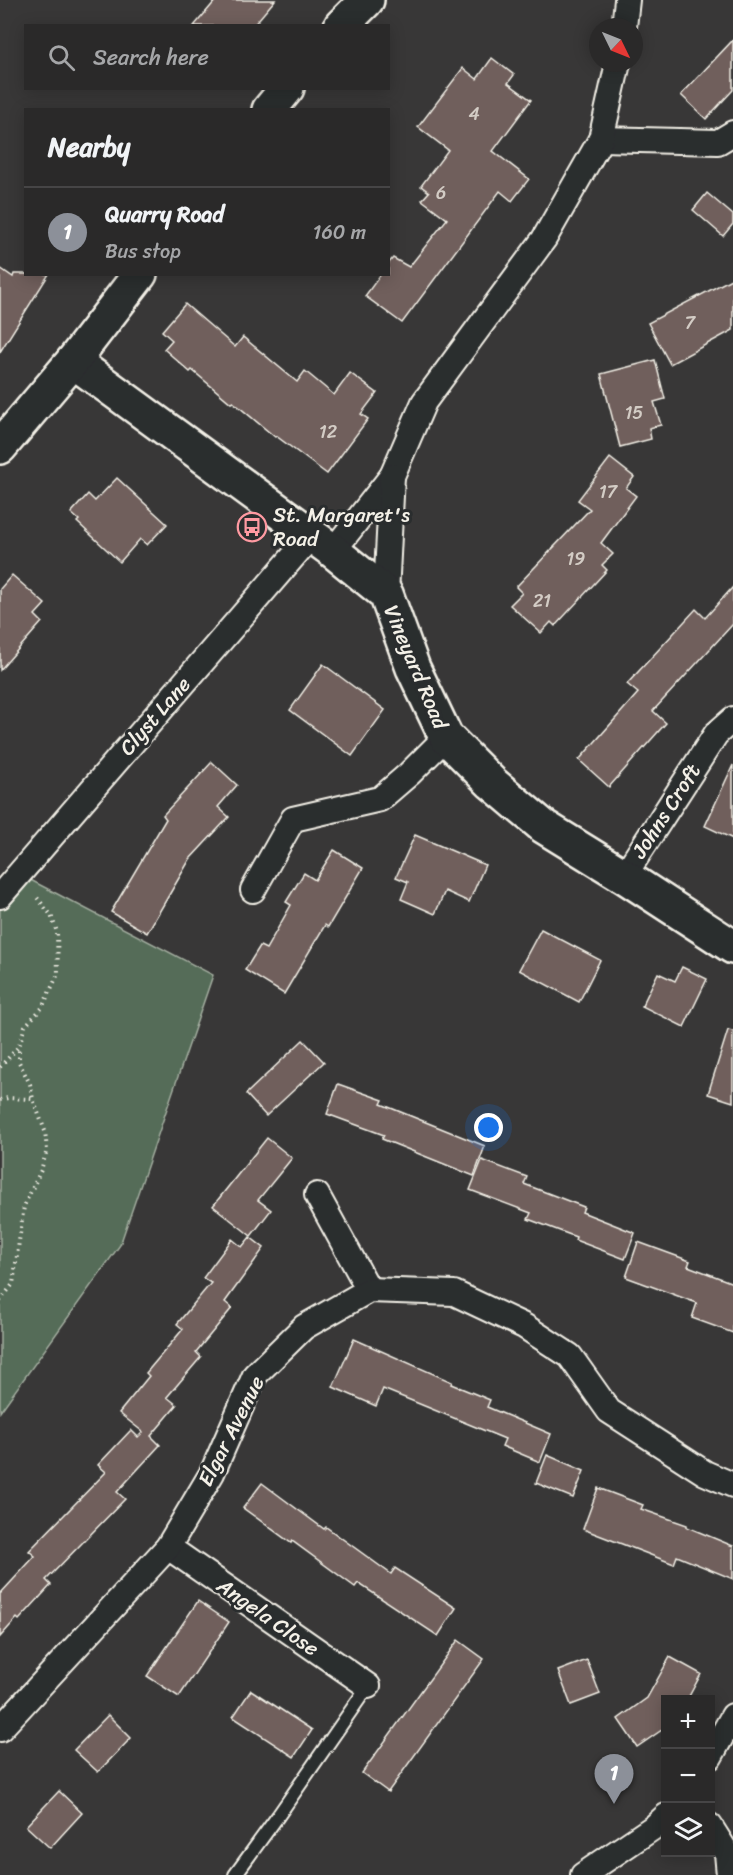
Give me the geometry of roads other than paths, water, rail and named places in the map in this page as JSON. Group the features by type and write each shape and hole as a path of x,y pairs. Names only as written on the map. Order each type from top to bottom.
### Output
{"street":[{"path":"343,24 367,0"},
{"path":"625,18 627,0"},
{"path":"386,594 392,476 424,402 544,239 601,139 616,72"},
{"path":"271,108 285,90"},
{"path":"601,139 718,142 733,133"},
{"path":"0,447 73,361 138,276"},
{"name":"Vineyard Road","path":"73,361 322,543 386,594 413,668 446,737 492,783 543,826 733,947"},
{"path":"322,543 392,476"},
{"name":"Clyst Lane","path":"0,896 322,543"},
{"name":"Johns Croft","path":"624,876 716,734 733,719"},
{"path":"253,890 293,819 380,799 446,737"},
{"path":"317,1195 369,1290 454,1293 524,1326 570,1356 609,1411 705,1473 733,1485"},
{"name":"Elgar Avenue","path":"0,1729 168,1547 212,1473 255,1375 304,1327 369,1290"},
{"name":"Angela Close","path":"168,1547 368,1686"},
{"path":"715,1750 733,1716"},
{"path":"583,1875 661,1821"},
{"path":"715,1833 730,1859"}],"lane":[{"path":"235,1875 368,1686"}],"place":[{"name":"St. Margaret's Road","path":"252,527"},
{"name":"Quarry Road","path":"614,1804"}]}
